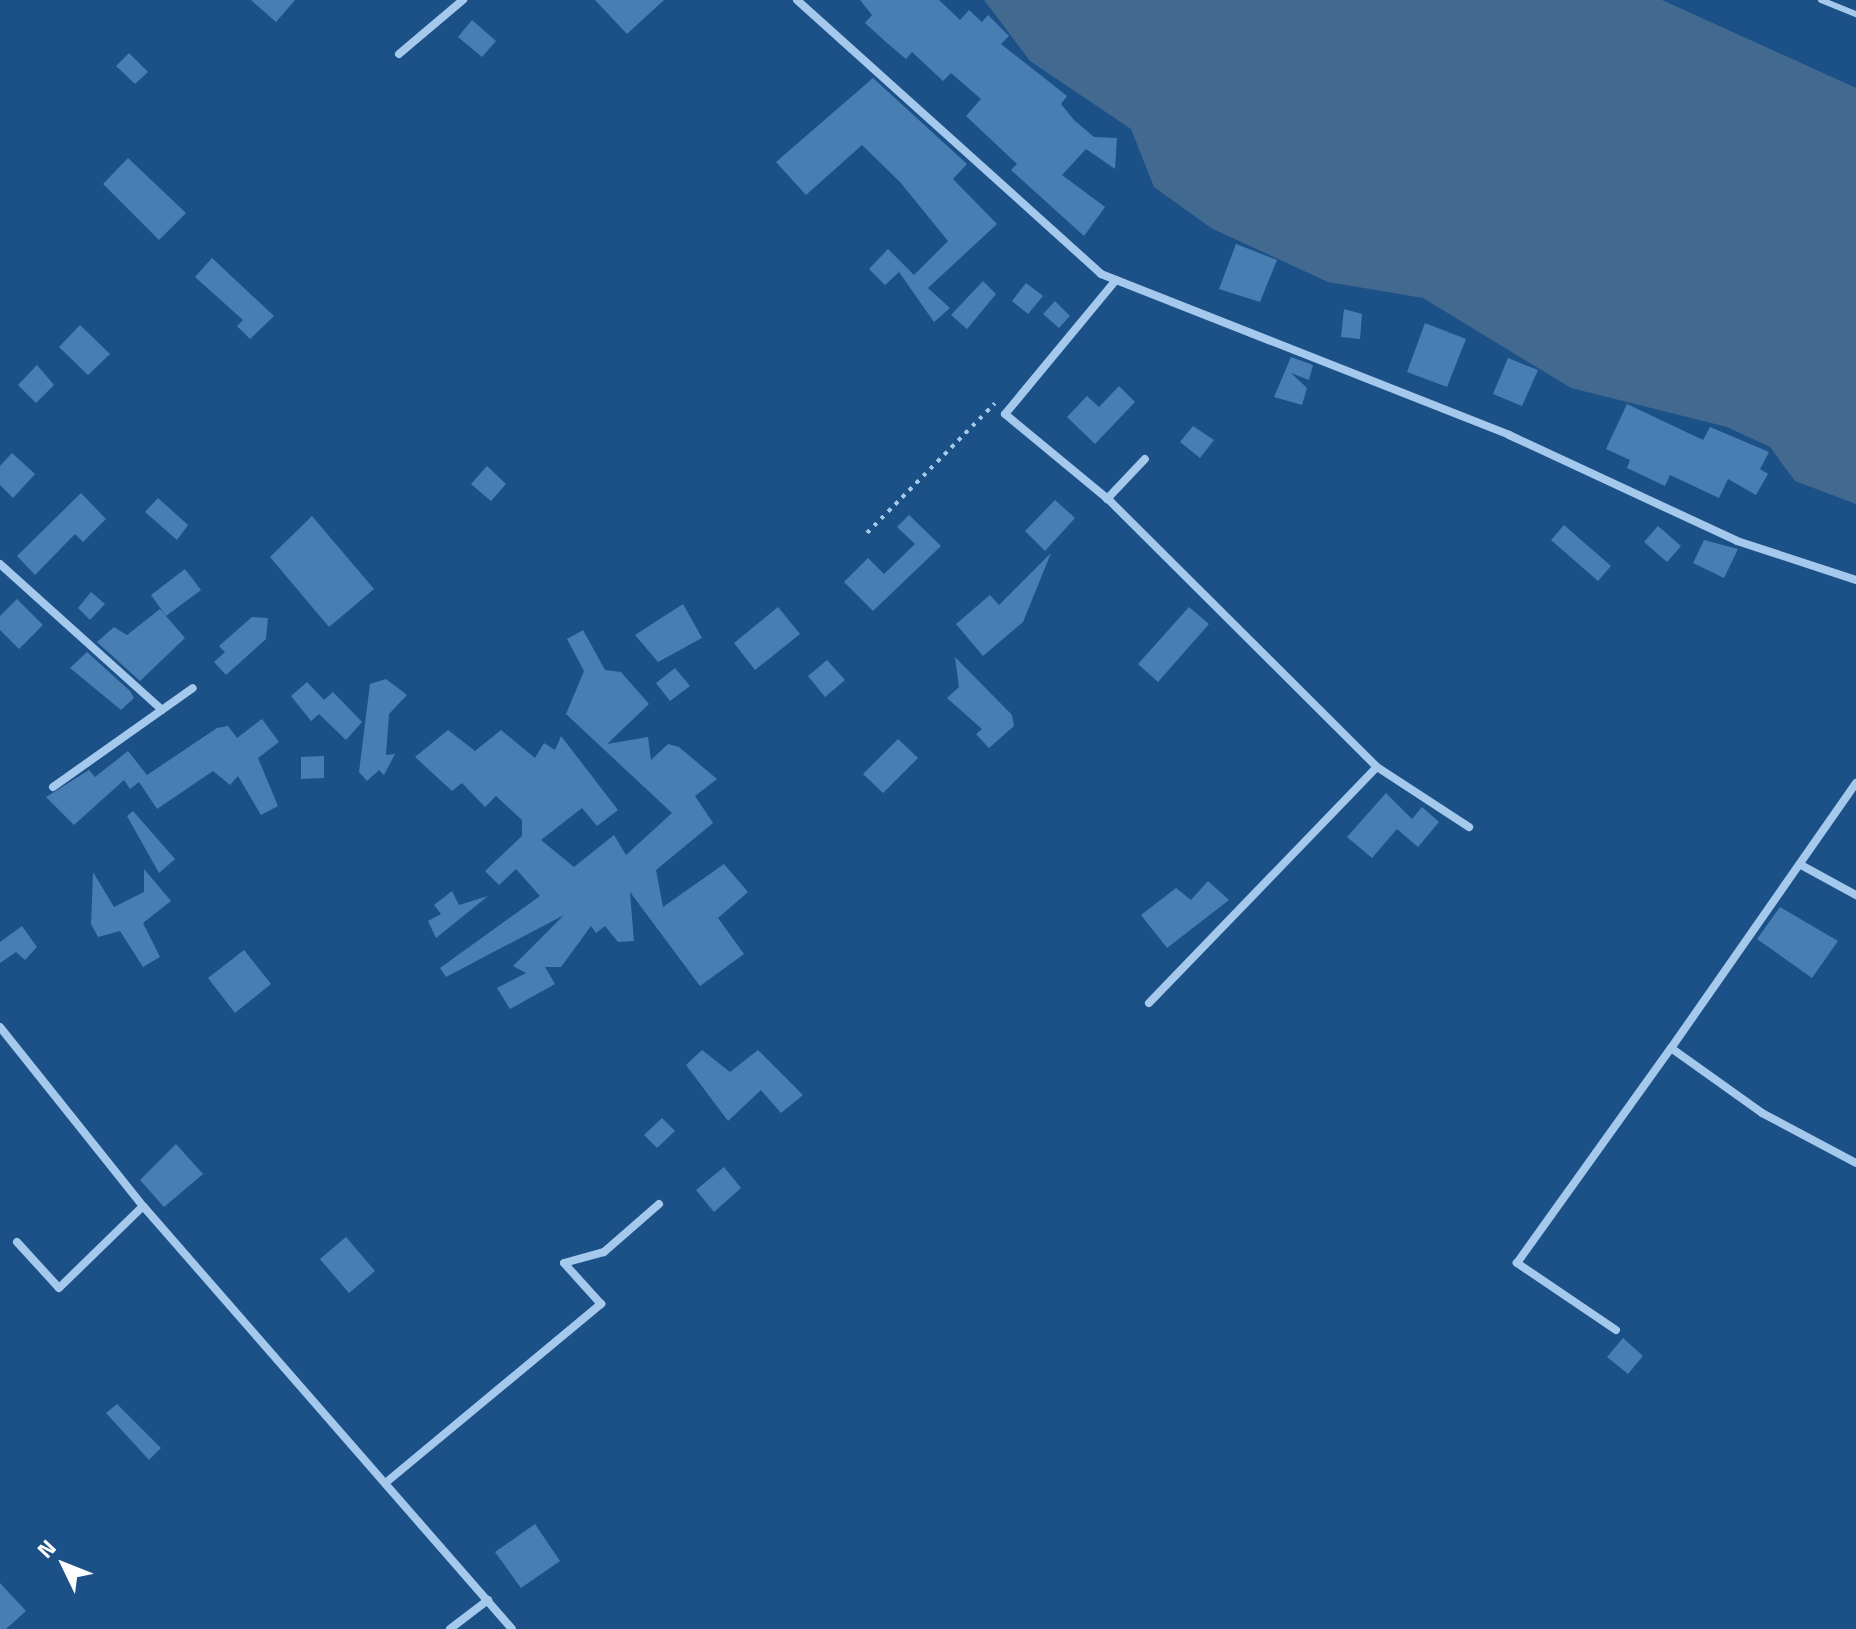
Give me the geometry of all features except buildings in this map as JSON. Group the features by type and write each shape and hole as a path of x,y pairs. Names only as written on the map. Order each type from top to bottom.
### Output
{"street":[{"path":"399,54 463,0"},
{"path":"797,0 1116,280 1509,435 1737,541 1856,580"},
{"path":"1116,280 1005,414 1107,499 1377,767 1469,827"},
{"path":"1107,499 1145,459"},
{"path":"0,564 162,710"},
{"path":"53,787 193,688"},
{"path":"1149,1003 1377,767"},
{"path":"1616,1330 1517,1263 1856,783"},
{"path":"1801,865 1856,895"},
{"path":"0,1027 143,1206 389,1480 512,1629"},
{"path":"1671,1048 1762,1113 1856,1163"},
{"path":"389,1480 601,1304 564,1263 604,1252 659,1204"},
{"path":"17,1242 59,1288 143,1206"},
{"path":"450,1629 488,1600"}],"lane":[{"path":"1821,0 1856,14"}],"path":[{"path":"867,533 961,441 992,399 1005,414"}],"water":[{"path":"984,0 1662,0 1856,88 1856,504 1795,481 1770,447 1727,427 1571,388 1423,298 1328,282 1211,228 1154,187 1131,129 1030,61"}]}
